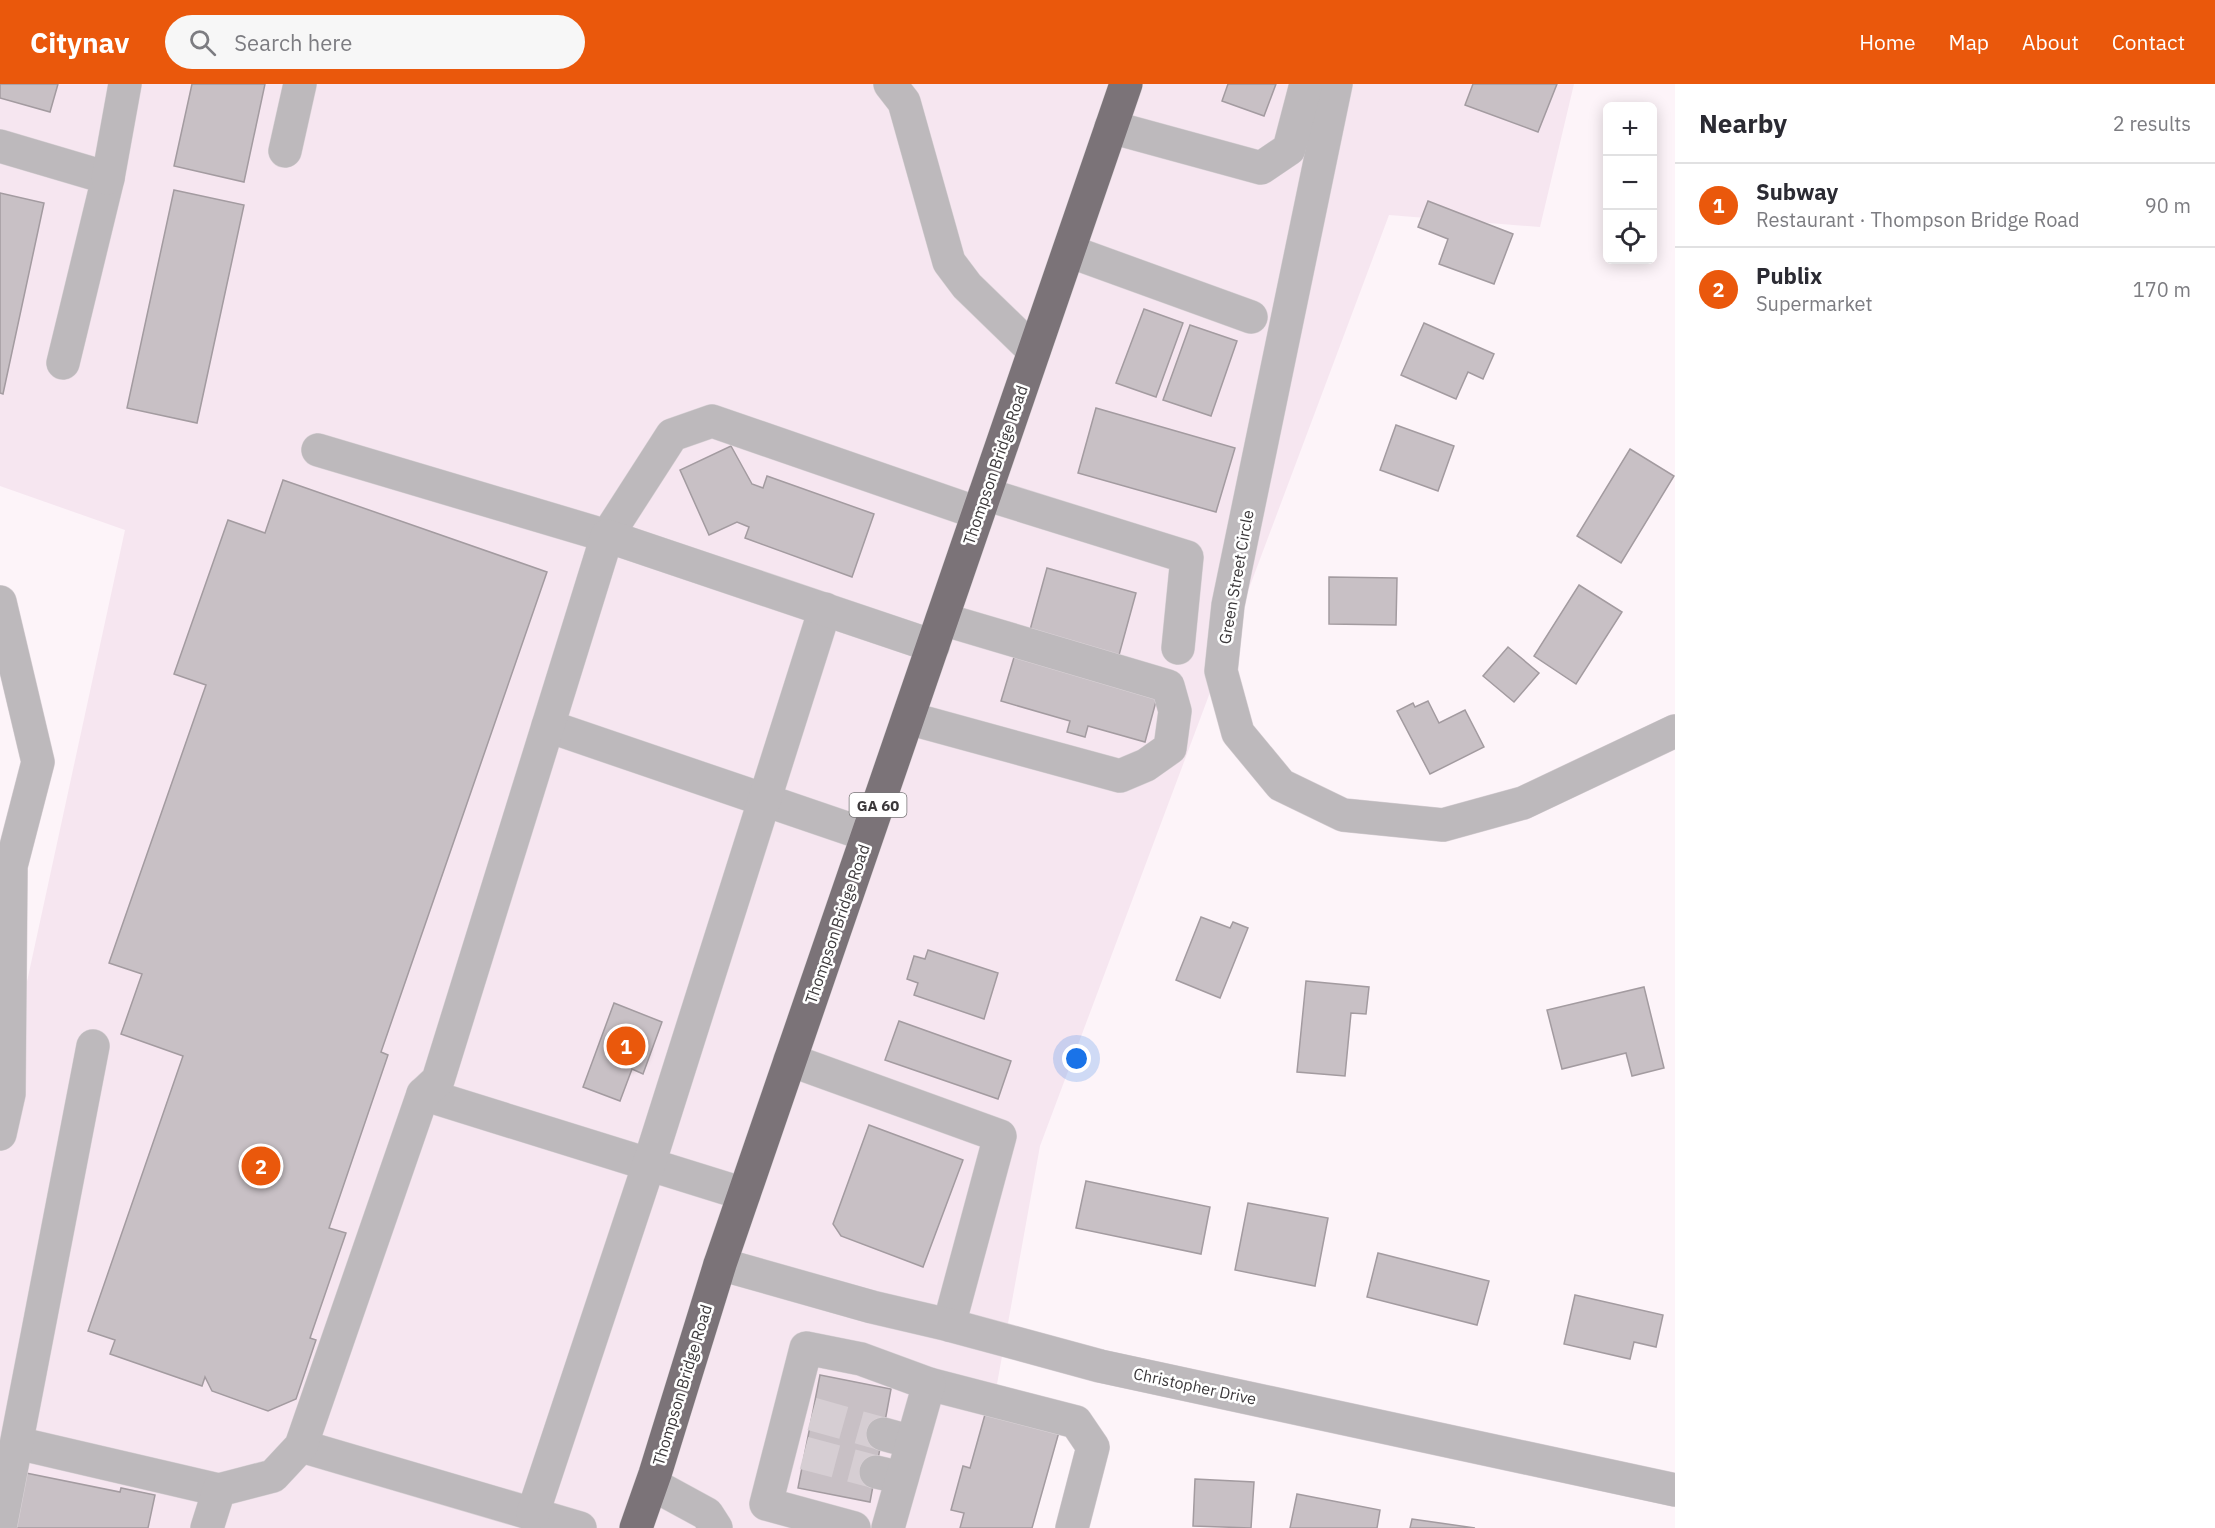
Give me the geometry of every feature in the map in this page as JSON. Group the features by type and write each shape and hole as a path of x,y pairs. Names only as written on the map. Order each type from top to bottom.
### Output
{"highway":[{"name":"Thompson Bridge Road","path":"636,1528 720,1264 1126,84"}],"street":[{"path":"63,363 108,178 125,84"},
{"path":"285,151 300,84"},
{"path":"1112,128 1261,168 1288,149 1306,84"},
{"name":"Green Street Circle","path":"1336,84 1228,605 1221,671 1239,733 1281,785 1343,815 1443,825 1523,803 1675,731"},
{"path":"901,90 949,262 967,286 1034,351"},
{"path":"0,146 108,178"},
{"path":"1069,251 1251,317"},
{"path":"17,1443 219,1490 273,1476 301,1446 423,1094 438,1080 608,536 672,435 712,421 982,503 1187,556 1178,648"},
{"path":"318,450 608,536 825,609 937,632 1168,686 1175,711 1170,747 1146,765 1120,776 908,718"},
{"path":"0,602 38,762 11,866 5,943 9,1094 0,1134"},
{"path":"532,1513 649,1164 825,609"},
{"path":"548,726 867,835"},
{"path":"0,1528 93,1046"},
{"path":"790,1060 1000,1136 949,1325"},
{"path":"423,1094 744,1194"},
{"name":"Christopher Drive","path":"720,1264 872,1307 949,1325 1100,1366 1675,1490"},
{"path":"861,1359 872,1307"},
{"path":"854,1528 766,1504 793,1450 801,1411 806,1348 861,1359 929,1384 1076,1422 1093,1447 1072,1528"},
{"path":"888,1528 889,1475 898,1438 929,1384"},
{"path":"301,1446 580,1528"},
{"path":"651,1484 707,1514 716,1528"},
{"path":"207,1528 219,1490"}],"shaded area":[{"path":"0,84 1574,84 1540,227 1389,215 1040,1146 971,1528 0,1528 0,1106 125,530 0,486"}],"building":[{"path":"0,84 58,84 50,112 0,98"},
{"path":"192,84 265,84 244,182 174,166"},
{"path":"1228,84 1276,84 1264,116 1222,101"},
{"path":"1473,84 1557,84 1538,132 1465,105"},
{"path":"174,190 244,205 197,423 127,408"},
{"path":"0,193 44,203 3,394 0,393"},
{"path":"1428,201 1513,234 1494,284 1439,264 1448,239 1418,227"},
{"path":"1144,309 1183,323 1156,397 1116,383"},
{"path":"1424,323 1494,354 1483,379 1468,372 1456,399 1401,375"},
{"path":"1190,325 1237,341 1211,416 1163,400"},
{"path":"1096,408 1235,448 1216,512 1078,473"},
{"path":"1396,425 1454,446 1438,491 1380,470"},
{"path":"731,446 752,484 763,488 767,476 874,514 852,577 745,538 749,527 737,522 709,535 680,470"},
{"path":"1630,449 1674,476 1621,563 1577,536"},
{"path":"283,480 547,572 381,1052 388,1055 329,1228 346,1233 310,1338 316,1340 296,1399 268,1411 212,1391 205,1377 202,1386 110,1354 115,1340 88,1331 183,1056 121,1034 142,974 109,963 206,685 174,674 228,520 265,533"},
{"path":"1047,568 1136,593 1119,655 1030,630"},
{"path":"1329,577 1397,578 1396,625 1329,624"},
{"path":"1579,585 1622,612 1576,684 1534,656"},
{"path":"1508,647 1539,673 1514,702 1483,676"},
{"path":"1015,654 1158,694 1145,742 1088,726 1085,737 1067,732 1070,721 1001,701"},
{"path":"1428,701 1439,723 1465,710 1484,747 1430,774 1397,711 1413,703 1415,707"},
{"path":"1201,917 1230,928 1233,922 1248,928 1220,998 1176,980"},
{"path":"928,950 998,973 984,1019 914,995 918,983 907,979 914,956 925,959"},
{"path":"1306,981 1369,987 1366,1014 1351,1013 1345,1076 1297,1072"},
{"path":"1644,987 1664,1068 1632,1076 1626,1053 1562,1069 1547,1010"},
{"path":"614,1003 662,1022 643,1074 632,1069 620,1101 583,1087"},
{"path":"899,1021 1011,1061 998,1099 885,1060"},
{"path":"869,1125 963,1160 923,1267 841,1236 833,1224"},
{"path":"1086,1181 1210,1207 1201,1254 1076,1228"},
{"path":"1248,1203 1328,1218 1315,1286 1235,1270"},
{"path":"1378,1253 1489,1281 1477,1325 1367,1297"},
{"path":"1575,1295 1663,1315 1656,1347 1634,1342 1630,1359 1564,1344"},
{"path":"820,1375 891,1389 870,1502 798,1488"},
{"path":"986,1411 1059,1432 1032,1528 960,1528 964,1513 951,1510 963,1466 970,1468"},
{"path":"26,1473 120,1492 121,1488 155,1495 148,1528 15,1528"},
{"path":"1195,1479 1254,1482 1251,1528 1193,1526"},
{"path":"1297,1494 1380,1510 1377,1528 1290,1528"},
{"path":"1412,1519 1475,1528 1410,1528"}],"tunnel":[{"path":"812,1414 883,1434"},
{"path":"804,1453 876,1472"}],"place":[{"name":"Subway","path":"626,1046"},
{"name":"Publix","path":"261,1166"}]}
